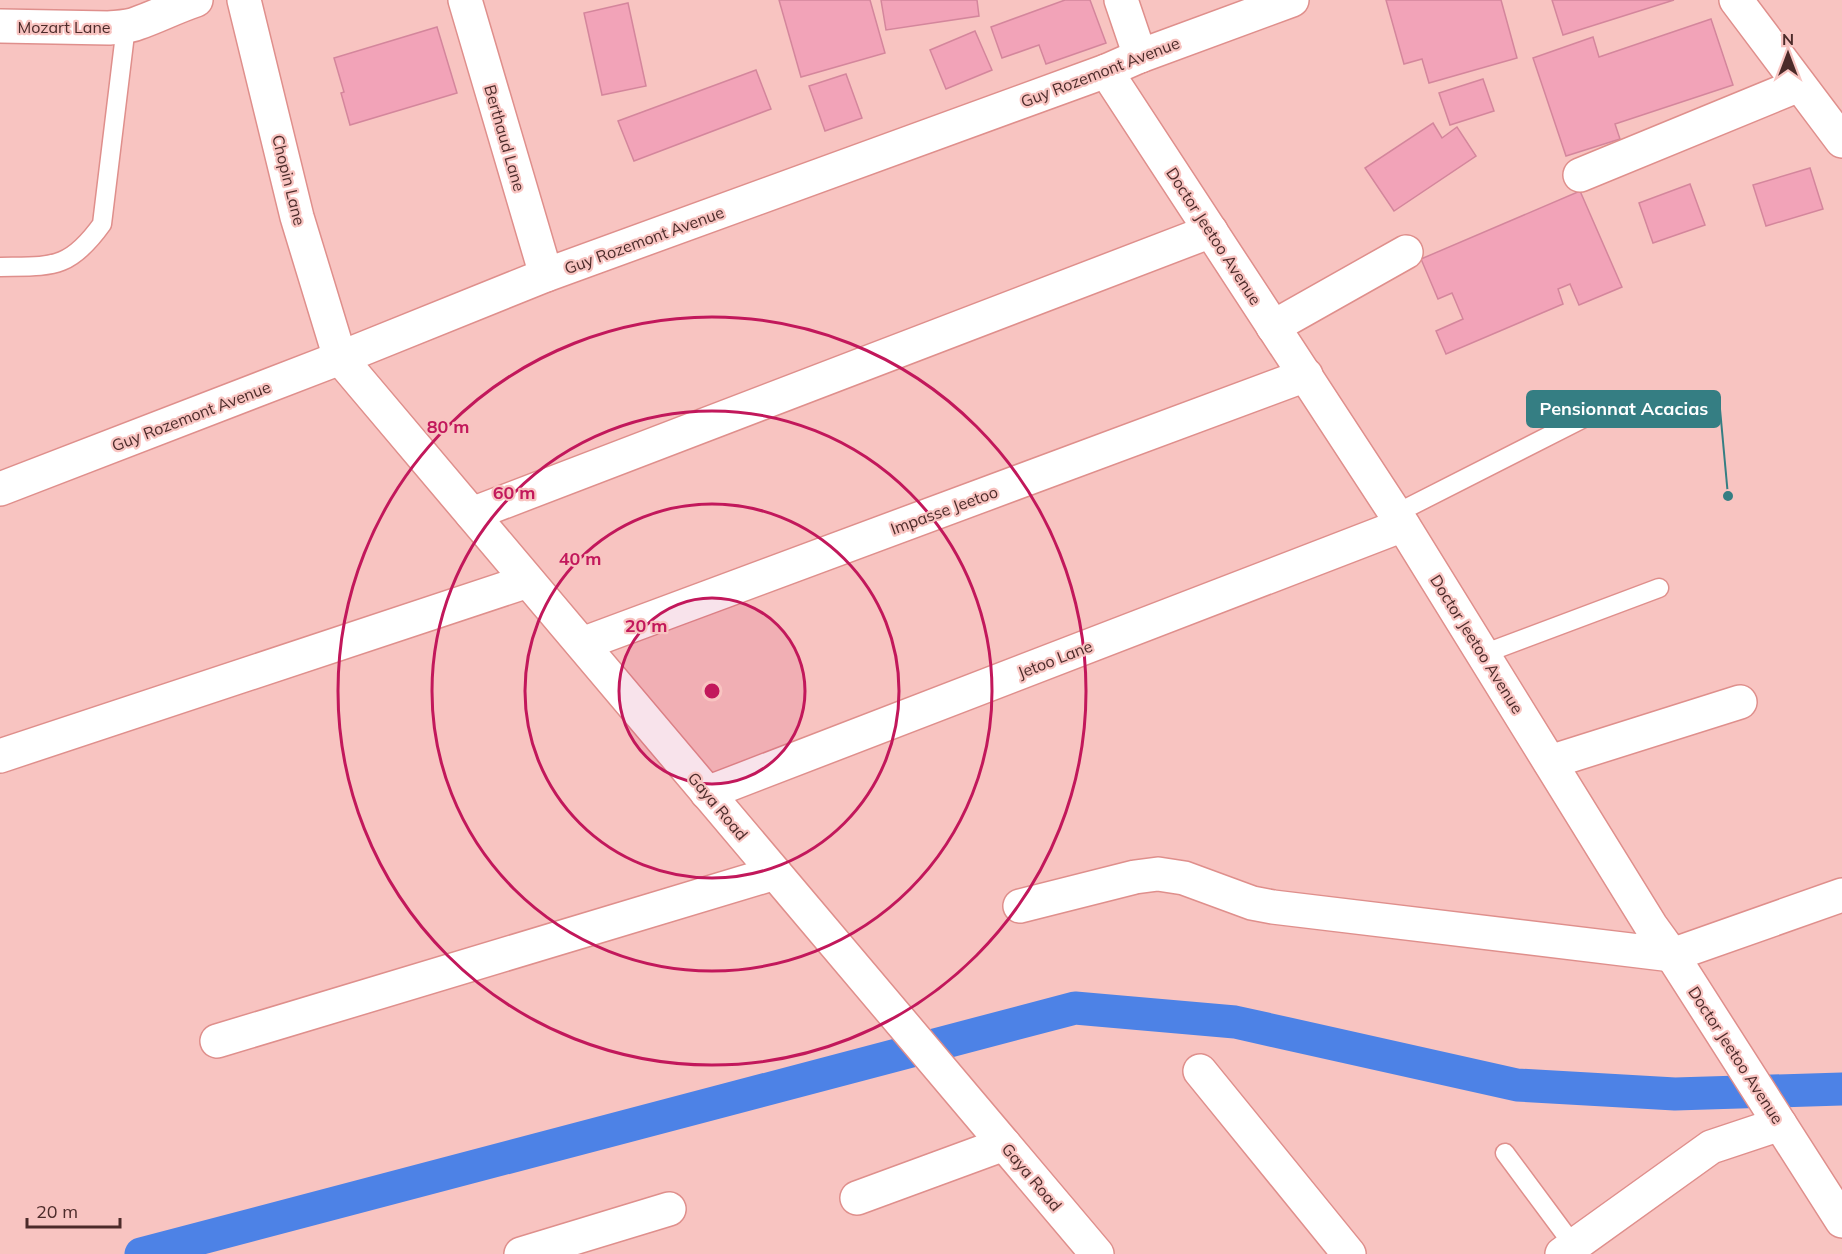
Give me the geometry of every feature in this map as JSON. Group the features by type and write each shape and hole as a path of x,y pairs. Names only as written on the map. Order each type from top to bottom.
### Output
{"street":[{"name":"Mozart Lane","path":"0,26 109,28 126,26 196,0"},
{"name":"Chopin Lane","path":"244,0 297,217 340,358"},
{"name":"Berthaud Lane","path":"465,0 546,276"},
{"path":"1121,0 1140,56"},
{"name":"Guy Rozemont Avenue","path":"0,489 546,276 1106,71 1140,56 1292,0"},
{"path":"1736,0 1842,141"},
{"name":"Doctor Jeetoo Avenue","path":"1106,71 1399,519 1651,926 1842,1221"},
{"path":"1581,175 1799,85"},
{"path":"472,514 1211,231"},
{"path":"1273,327 1406,252"},
{"name":"Gaya Road","path":"340,358 1097,1254"},
{"name":"Impasse Jeetoo","path":"582,644 1306,375"},
{"name":"Jetoo Lane","path":"707,793 1399,519"},
{"path":"0,756 528,581"},
{"path":"1550,762 1740,702"},
{"path":"218,1041 775,873"},
{"path":"1020,906 1135,877 1158,874 1184,878 1252,903 1273,907 1672,956 1842,895"},
{"path":"1200,1071 1349,1254"},
{"path":"1568,1250 1711,1148 1779,1123"},
{"path":"857,1198 1004,1144"},
{"path":"521,1254 669,1209"}],"lane":[{"path":"0,267 48,266 69,259 90,241 102,224 126,26"},
{"path":"1399,519 1586,417"},
{"path":"1483,654 1659,588"},
{"path":"1505,1153 1568,1250"}],"building":[{"path":"779,0 870,0 885,53 801,77"},
{"path":"881,0 977,0 979,16 886,30"},
{"path":"1065,0 1090,0 1106,43 1046,64 1039,45 1002,58 991,27"},
{"path":"1386,0 1501,0 1517,58 1429,83 1422,59 1404,64"},
{"path":"1552,0 1674,0 1563,35"},
{"path":"628,3 646,86 602,95 584,13"},
{"path":"1711,19 1733,85 1615,124 1620,139 1566,156 1533,58 1593,37 1599,57"},
{"path":"437,27 457,93 350,125 341,93 344,92 334,58"},
{"path":"975,31 992,70 946,89 930,50"},
{"path":"756,70 771,109 634,161 618,121"},
{"path":"846,74 862,118 825,131 809,86"},
{"path":"1483,79 1494,111 1450,125 1439,93"},
{"path":"1433,123 1442,138 1457,127 1476,156 1394,211 1365,168"},
{"path":"1810,168 1823,209 1766,226 1753,185"},
{"path":"1690,184 1705,225 1653,243 1639,203"},
{"path":"1580,191 1622,287 1579,305 1570,284 1558,289 1563,304 1446,354 1436,331 1463,319 1452,293 1438,299 1421,259"}],"waterway":[{"path":"141,1254 1075,1008 1235,1022 1517,1085 1675,1094 1842,1089"}],"place":[{"name":"Pensionnat Acacias","path":"1728,496"}]}
